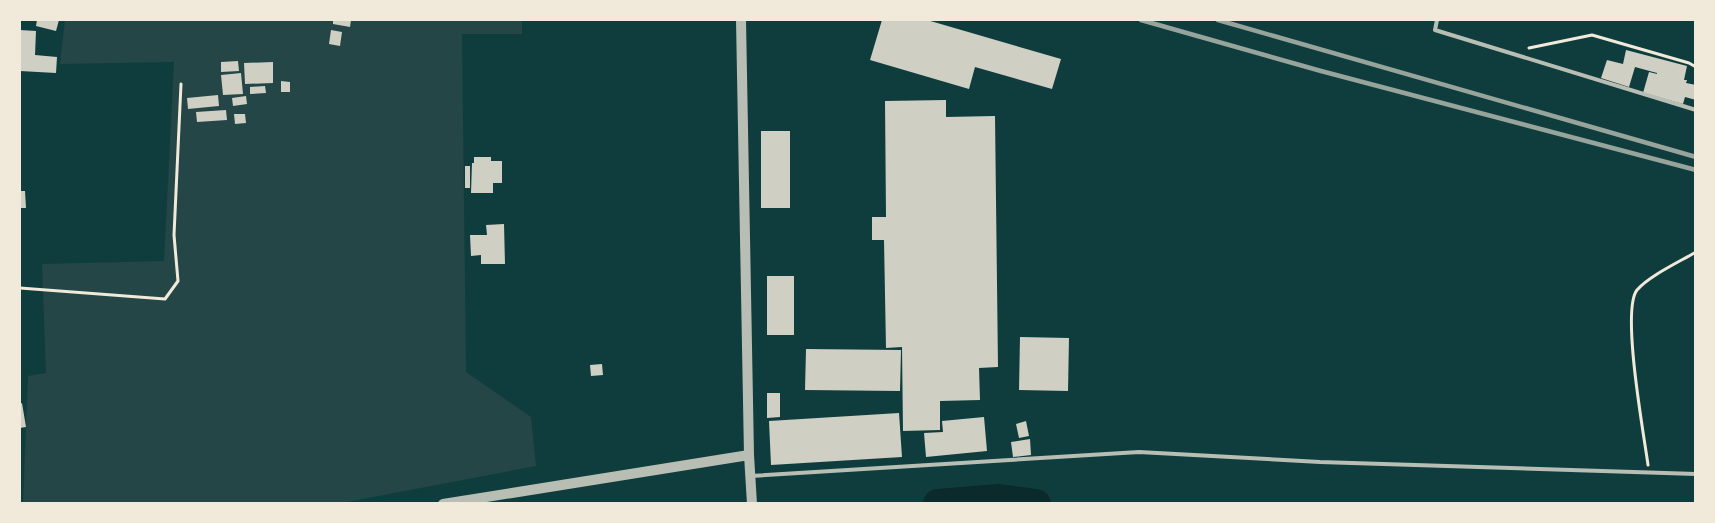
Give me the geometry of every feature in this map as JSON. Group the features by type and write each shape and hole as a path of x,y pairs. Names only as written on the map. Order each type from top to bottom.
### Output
{"street":[{"path":"741,20 749,455 752,504"},
{"path":"442,504 749,455"}],"lane":[{"path":"1437,20 1435,30 1695,110"},
{"path":"751,476 1139,452 1320,462 1695,474"}],"path":[{"path":"1507,52 1592,35 1689,63 1695,67"},
{"path":"20,288 165,299 177,281 174,235 181,84"},
{"path":"1649,472 1632,340 1632,304 1637,291 1662,271 1695,252"}],"shaded area":[{"path":"65,20 522,20 522,34 462,34 466,372 531,417 536,466 342,503 23,504 28,376 46,373 42,264 164,261 174,62 60,64"}],"building":[{"path":"37,20 59,20 56,31 36,26"},
{"path":"333,20 351,20 350,27 333,24"},
{"path":"882,20 927,20 1061,59 1052,89 975,67 969,89 870,60"},
{"path":"20,30 36,31 35,55 57,57 56,73 20,71"},
{"path":"331,30 342,32 340,46 329,44"},
{"path":"1626,50 1687,66 1684,80 1687,80 1686,83 1696,85 1696,100 1685,97 1683,104 1643,93 1649,72 1657,73 1635,67 1629,87 1601,78 1607,60 1623,64"},
{"path":"238,61 239,71 221,72 221,62"},
{"path":"273,62 273,83 245,84 244,63"},
{"path":"241,73 243,94 223,95 221,75"},
{"path":"281,81 290,82 290,92 281,92"},
{"path":"265,86 266,93 250,94 250,87"},
{"path":"218,95 219,106 188,109 187,98"},
{"path":"246,96 247,104 233,106 232,98"},
{"path":"946,100 946,117 995,116 998,367 979,368 980,400 940,401 940,430 903,431 902,347 886,348 884,240 872,240 872,217 886,217 885,101"},
{"path":"226,110 227,120 197,122 196,112"},
{"path":"234,114 245,114 246,123 235,124"},
{"path":"761,131 790,131 790,208 761,208"},
{"path":"474,157 491,157 491,161 502,161 502,183 493,183 493,193 471,193"},
{"path":"465,166 470,166 470,188 465,188"},
{"path":"20,191 25,191 26,208 20,208"},
{"path":"504,224 505,264 481,264 481,255 471,256 470,235 487,235 486,225"},
{"path":"767,276 794,276 794,335 767,335"},
{"path":"1020,337 1069,338 1068,391 1019,390"},
{"path":"806,349 901,350 900,391 805,390"},
{"path":"602,364 603,375 591,376 590,365"},
{"path":"767,393 780,393 780,417 767,418"},
{"path":"22,403 26,427 20,428 20,404"},
{"path":"899,413 902,457 771,465 769,421"},
{"path":"984,417 987,451 926,457 924,433 943,432 942,421"},
{"path":"1026,421 1029,436 1019,438 1016,424"},
{"path":"1030,439 1031,455 1013,457 1011,442"}],"waterway":[{"path":"938,504 999,499 1036,504"}],"railway":[{"path":"1141,20 1321,71 1696,170"},
{"path":"1218,20 1696,157"}]}
